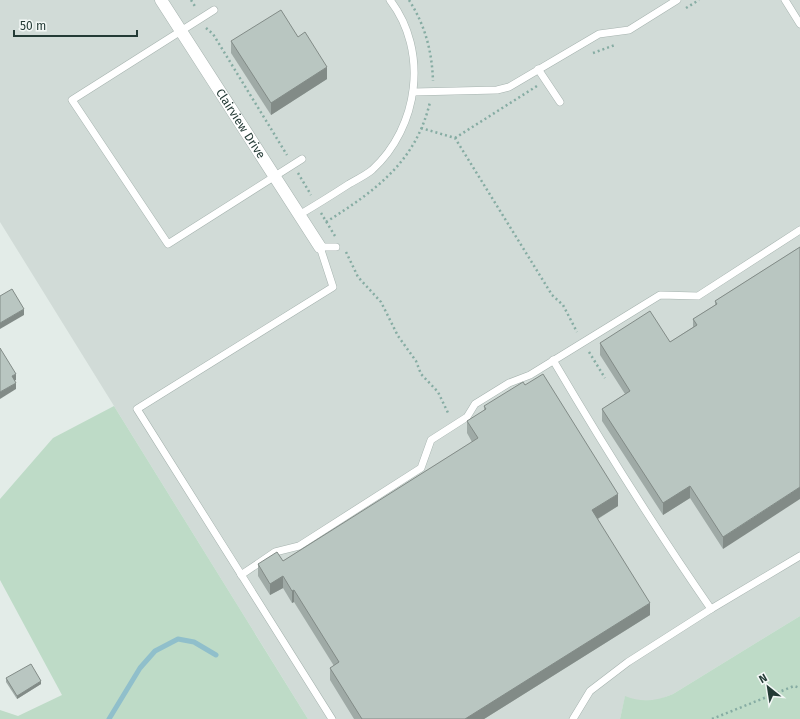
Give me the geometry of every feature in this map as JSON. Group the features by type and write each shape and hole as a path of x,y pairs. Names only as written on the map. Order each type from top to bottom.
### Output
{"street":[{"name":"Clairview Drive","path":"161,0 320,247"}],"lane":[{"path":"299,215 372,170 391,148 404,125 414,92 414,61 408,34 396,7 390,0"},
{"path":"414,92 497,90 508,87 599,34 629,30 677,0"},
{"path":"785,0 800,24"},
{"path":"214,10 72,100 168,244 302,159"},
{"path":"538,69 560,102"},
{"path":"241,574 275,552 299,546 421,468 431,440 467,417 476,404 510,383 530,374 660,295 698,296 800,230"},
{"path":"332,719 137,409 333,287 320,247 336,247"},
{"path":"553,360 667,546 712,609"},
{"path":"573,719 590,691 628,662 800,556"}],"path":[{"path":"683,11 699,0"},
{"path":"591,54 620,43"},
{"path":"455,138 546,80"},
{"path":"421,128 455,138 552,295 567,312 582,342 605,378"},
{"path":"712,719 794,686 800,688"}],"shaded area":[{"path":"0,0 800,0 800,616 673,694 658,700 637,701 625,697 620,719 308,719 0,222"}],"green space":[{"path":"114,406 308,719 0,719 0,710 18,716 62,695 0,580 0,499 53,438"},
{"path":"800,616 800,719 620,719 625,696 637,700 649,700 673,694"}],"building":[{"path":"281,10 298,37 305,32 327,67 271,103 231,41"},
{"path":"800,247 800,487 723,537 690,486 663,503 602,409 630,391 600,343 650,311 670,342 697,325 693,319 717,304 715,301"},
{"path":"12,289 24,309 0,323 0,296"},
{"path":"0,348 16,374 12,376 16,383 0,392"},
{"path":"543,374 618,494 592,510 650,603 465,719 362,719 330,668 339,662 294,590 292,591 283,576 270,584 258,564 277,552 283,561 478,438 467,421 486,409 484,406 523,382 525,385"},
{"path":"31,664 41,681 17,696 6,678"}],"waterway":[{"path":"109,719 140,668 155,651 178,639 194,642 216,655"}]}
